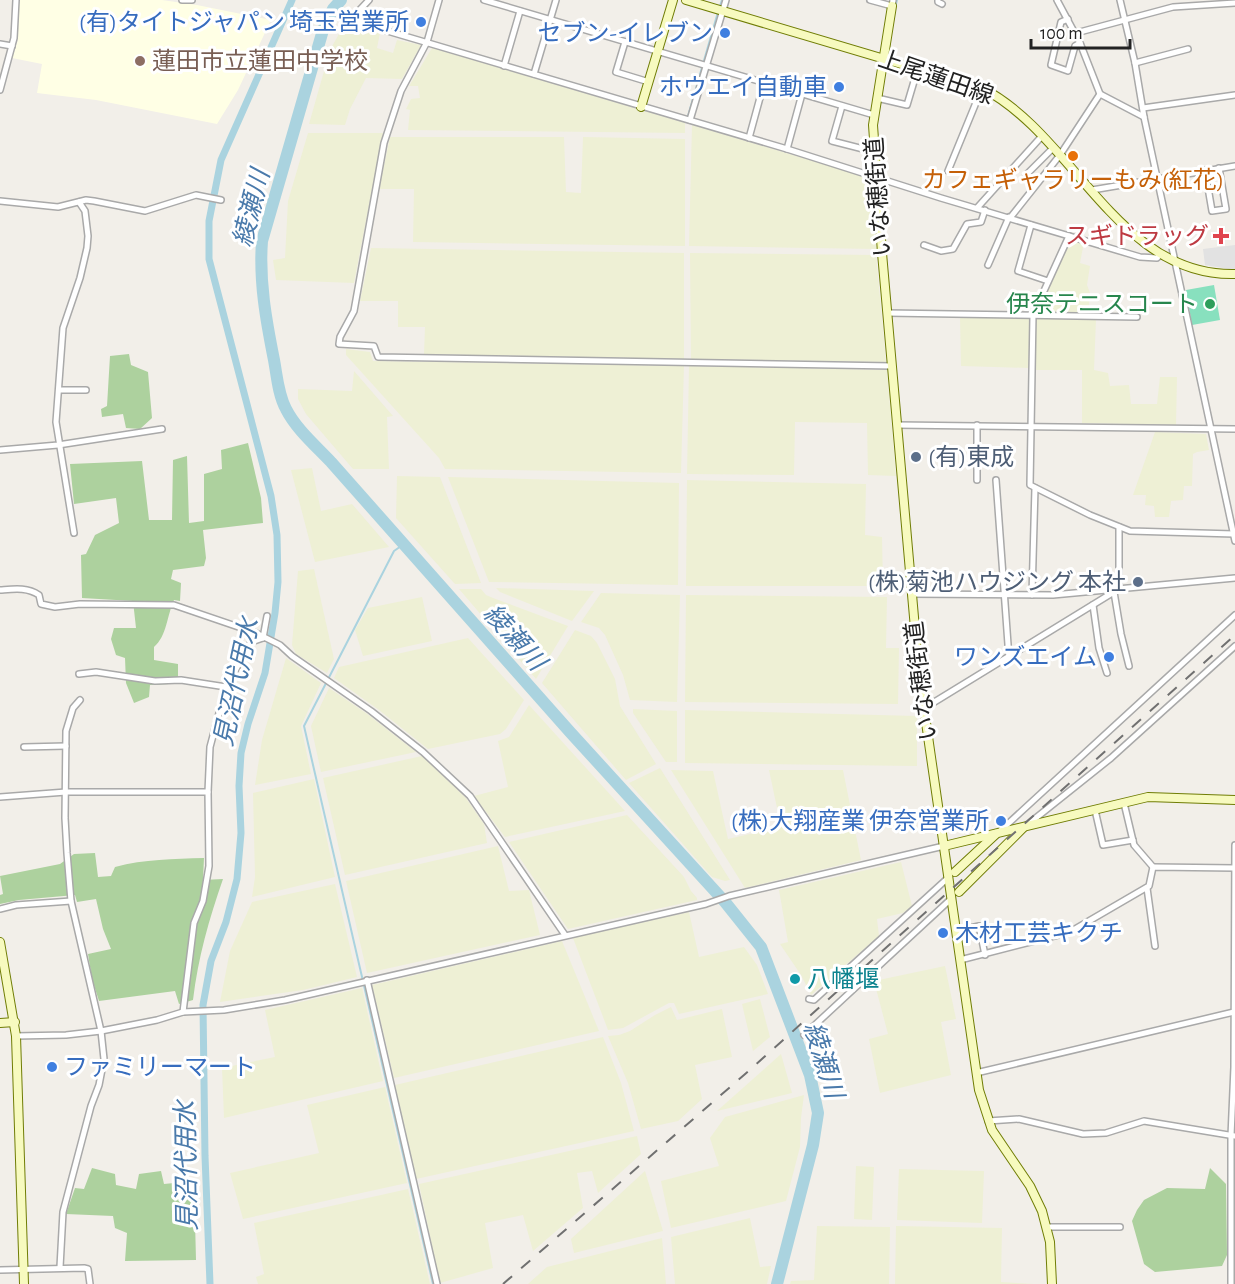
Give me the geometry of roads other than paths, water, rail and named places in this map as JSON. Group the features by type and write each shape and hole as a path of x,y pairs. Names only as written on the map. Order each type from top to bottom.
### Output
{"street":[{"path":"0,90 12,46 16,0"},
{"path":"182,0 192,0"},
{"path":"369,0 353,17 357,22 787,149 1031,225 1152,259 1161,254"},
{"path":"440,0 426,42 401,91 388,131 354,311 340,337 339,344 374,346 378,357 892,366"},
{"path":"484,0 874,115"},
{"path":"534,74 556,0"},
{"path":"641,107 673,0"},
{"name":"上尾蓮田線","path":"687,0 982,88 1014,108 1140,239 1176,262 1206,271 1235,274"},
{"path":"690,120 726,0"},
{"path":"870,0 892,3"},
{"path":"1057,0 1076,33 1100,94 1144,117"},
{"path":"1120,0 1235,541"},
{"name":"いな穂街道","path":"892,3 873,132 911,594 923,709 944,846 952,875 952,898 976,1073 988,1121 1002,1148 1030,1186 1047,1227 1052,1254 1052,1284"},
{"path":"1076,33 1173,7 1235,3"},
{"path":"504,66 520,11"},
{"path":"1068,19 1061,22 1051,65 1068,70 1075,46 1080,43"},
{"path":"625,42 616,72 649,82"},
{"path":"0,44 12,46"},
{"path":"1135,63 1188,49"},
{"path":"877,98 907,105 918,68"},
{"path":"749,138 764,83"},
{"path":"948,171 982,88"},
{"path":"787,149 802,94"},
{"path":"988,265 1010,218 1060,155 1100,94"},
{"path":"1143,108 1235,95"},
{"path":"842,106 832,141 874,153"},
{"path":"977,208 1042,135"},
{"path":"1026,175 1053,147"},
{"path":"1092,190 1235,166"},
{"path":"1205,170 1212,211 1226,209 1219,168"},
{"path":"0,201 57,207 86,200 110,202 145,211 190,197 219,199"},
{"path":"74,533 56,422 63,328 80,278 87,248 85,211 79,202"},
{"path":"924,245 940,251 953,249 967,224 981,222 985,210"},
{"path":"1031,225 1018,272 1048,281"},
{"path":"1070,236 1033,315 1029,485 1090,515 1130,531 1234,534"},
{"path":"887,313 1137,317"},
{"path":"60,390 86,390"},
{"path":"897,425 1235,429"},
{"path":"977,425 977,480"},
{"path":"0,450 58,445 162,429"},
{"path":"996,480 1008,657"},
{"path":"1032,595 1035,488"},
{"path":"1119,527 1116,591 1121,634 1129,666"},
{"path":"911,594 1003,596 1116,591 1235,578"},
{"path":"0,590 34,591 39,595 41,604 55,607 80,604 174,605 209,615 275,642 380,718 423,752 462,789 476,805 565,935"},
{"path":"923,709 1116,591"},
{"path":"1093,605 1099,648 1107,673"},
{"path":"809,999 814,1000 1235,615"},
{"path":"265,638 267,616"},
{"path":"183,1012 194,923 204,901 209,866 210,747 226,687 251,642 265,638"},
{"path":"959,892 1024,827 1111,758 1235,646"},
{"path":"79,674 96,672 155,681 181,680 226,687"},
{"path":"60,1267 63,1212 91,1106 102,1076 104,1059 101,1031 71,901 65,818 66,731 69,716 81,700"},
{"path":"24,747 66,746"},
{"path":"0,796 66,792 208,792"},
{"path":"16,1036 66,1035 101,1031 157,1020 183,1012 224,1010 285,1000 706,903 1148,797 1235,800"},
{"path":"1124,803 1134,845 1153,867 1234,868"},
{"path":"1095,810 1103,845 1133,840"},
{"path":"1231,1284 1235,845"},
{"path":"960,960 1070,932 1147,888 1153,867"},
{"path":"1147,888 1155,946"},
{"path":"804,1035 952,898"},
{"path":"0,909 16,905 71,901"},
{"path":"956,931 979,926 985,955"},
{"path":"0,942 16,1036 24,1284"},
{"path":"367,980 437,1284"},
{"path":"976,1073 1234,1012"},
{"path":"0,1023 15,1022"},
{"path":"988,1121 1019,1119 1083,1134 1107,1133 1144,1121 1233,1136"},
{"path":"1047,1227 1120,1227"},
{"path":"0,1270 60,1267 88,1269 90,1284"}],"waterway":[{"name":"見沼代用水","path":"210,1284 203,1005 211,961 226,922 237,879 241,833 239,786 241,753 265,673 278,582 277,535 271,496 209,259 209,221 221,160 292,0"},
{"name":"綾瀬川","path":"341,0 333,9 323,30 262,241 261,271 264,300 281,397 290,416 301,430 725,902 761,947 810,1075 818,1113 813,1145 777,1284"},
{"path":"720,6 722,0"},
{"path":"895,8 897,0"},
{"path":"688,116 718,12"},
{"path":"404,544 394,551 304,726 433,1284"}],"railway":[{"path":"503,1284 744,1075 1235,635"}],"place":[{"name":"(有)タイトジャパン 埼玉営業所","path":"421,22"},
{"name":"セブン-イレブン","path":"725,33"},
{"name":"蓮田市立蓮田中学校","path":"140,61"},
{"name":"ホウエイ自動車","path":"839,87"},
{"name":"カフェギャラリーもみ(紅花)","path":"1073,156"},
{"name":"スギドラッグ","path":"1221,236"},
{"name":"伊奈テニスコート","path":"1210,304"},
{"name":"(有)東成","path":"916,457"},
{"name":"(株)菊池ハウジング 本社","path":"1138,582"},
{"name":"ワンズエイム","path":"1109,657"},
{"name":"(株)大翔産業 伊奈営業所","path":"1001,821"},
{"name":"木材工芸キクチ","path":"943,933"},
{"name":"八幡堰","path":"795,979"},
{"name":"ファミリーマート","path":"52,1067"}]}
